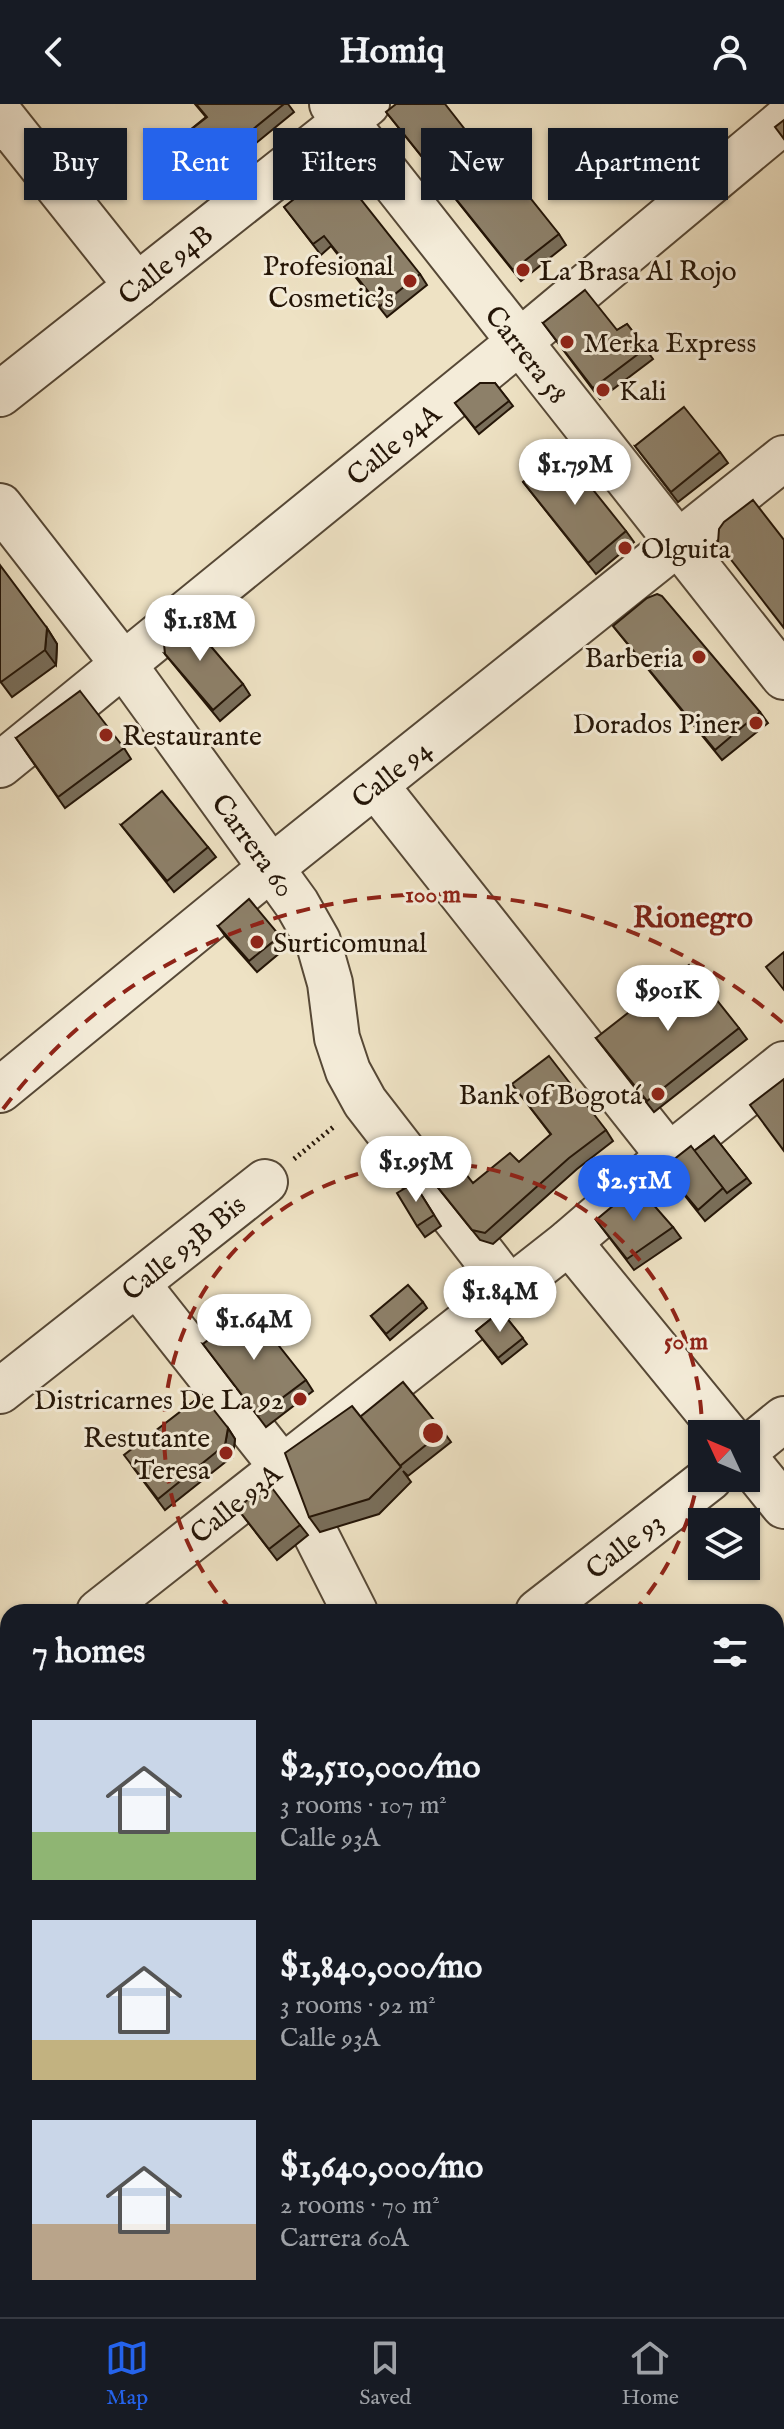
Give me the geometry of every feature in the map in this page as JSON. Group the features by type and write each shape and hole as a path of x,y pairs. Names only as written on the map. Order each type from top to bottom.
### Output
{"street":[{"name":"Calle 94B","path":"0,394 137,286 348,110"},
{"name":"Carrera 58","path":"348,110 518,343 784,677"},
{"path":"0,114 137,286"},
{"name":"Calle 94A","path":"0,765 518,343 784,121"},
{"name":"Calle 94","path":"0,1090 271,868 784,458"},
{"name":"Carrera 60","path":"0,506 124,665 271,868 318,941 330,983 337,1038 348,1071 365,1102 509,1288"},
{"path":"376,786 669,1156"},
{"name":"Calle 93A","path":"109,1604 569,1242 669,1156 784,1064"},
{"name":"Calle 93B Bis","path":"0,1391 265,1182"},
{"path":"569,1242 715,1420"},
{"path":"138,1285 281,1466 351,1604"},
{"path":"760,1439 784,1419"},
{"path":"760,1476 784,1506"},
{"name":"Calle 93","path":"548,1604 692,1492"}],"path":[{"name":"Calle 93B Bis","path":"265,1182 365,1102"}],"building":[{"path":"196,104 284,104 254,128 193,128 207,117"},
{"path":"396,104 445,104 464,128 421,128 421,156 405,136 405,128 399,128 386,112"},
{"path":"784,120 784,139 775,127"},
{"path":"293,200 361,200 420,274 380,306 324,236 313,244 284,207"},
{"path":"457,200 532,200 559,234 513,270"},
{"path":"585,290 617,330 627,324 646,348 593,388 543,323"},
{"path":"480,383 495,383 509,401 475,428 455,403"},
{"path":"684,407 720,452 671,492 635,446"},
{"path":"562,451 626,531 588,563 523,482"},
{"path":"753,500 784,540 784,628 718,543 719,529 724,522"},
{"path":"0,565 47,628 45,650 1,682 0,680"},
{"path":"657,594 662,596 760,712 715,750 613,626 647,598"},
{"path":"185,616 243,684 213,710 165,654 163,634"},
{"path":"80,691 124,748 58,797 16,738"},
{"path":"162,791 208,847 167,881 121,825"},
{"name":"Surticomunal","path":"249,899 280,936 249,961 218,926"},
{"path":"784,952 784,990 766,967"},
{"path":"689,965 739,1028 647,1101 596,1038"},
{"path":"549,1056 606,1130 569,1158 485,1233 472,1230 427,1174 451,1155 473,1183 510,1153 519,1162 551,1134 512,1084"},
{"path":"784,1079 784,1151 750,1105"},
{"path":"714,1136 747,1178 727,1193 694,1151"},
{"path":"691,1146 723,1188 698,1210 663,1168"},
{"path":"414,1183 434,1215 417,1226 397,1193"},
{"path":"637,1186 673,1227 627,1259 596,1220"},
{"path":"408,1285 423,1302 386,1334 371,1316"},
{"path":"249,1308 306,1380 258,1416 203,1344"},
{"path":"501,1311 523,1338 498,1358 476,1331"},
{"path":"403,1382 443,1431 400,1466 360,1417"},
{"path":"202,1395 228,1428 225,1445 158,1499 124,1455"},
{"path":"352,1406 401,1467 369,1499 309,1517 285,1453"},
{"path":"269,1484 300,1525 269,1549 237,1508"}],"place":[{"name":"La Brasa Al Rojo","path":"523,270"},
{"name":"Profesional Cosmetic's","path":"410,281"},
{"name":"Merka Express","path":"567,342"},
{"name":"Kali","path":"603,390"},
{"name":"Olguita","path":"625,548"},
{"name":"Barberia","path":"699,657"},
{"name":"Dorados Piner","path":"756,723"},
{"name":"Restaurante","path":"106,735"},
{"name":"Surticomunal","path":"257,942"},
{"name":"Bank of Bogotá","path":"658,1094"},
{"name":"Districarnes De La 92","path":"300,1399"},
{"name":"Restutante Teresa","path":"226,1453"}],"district":[{"name":"Rionegro","path":"693,917"}]}
